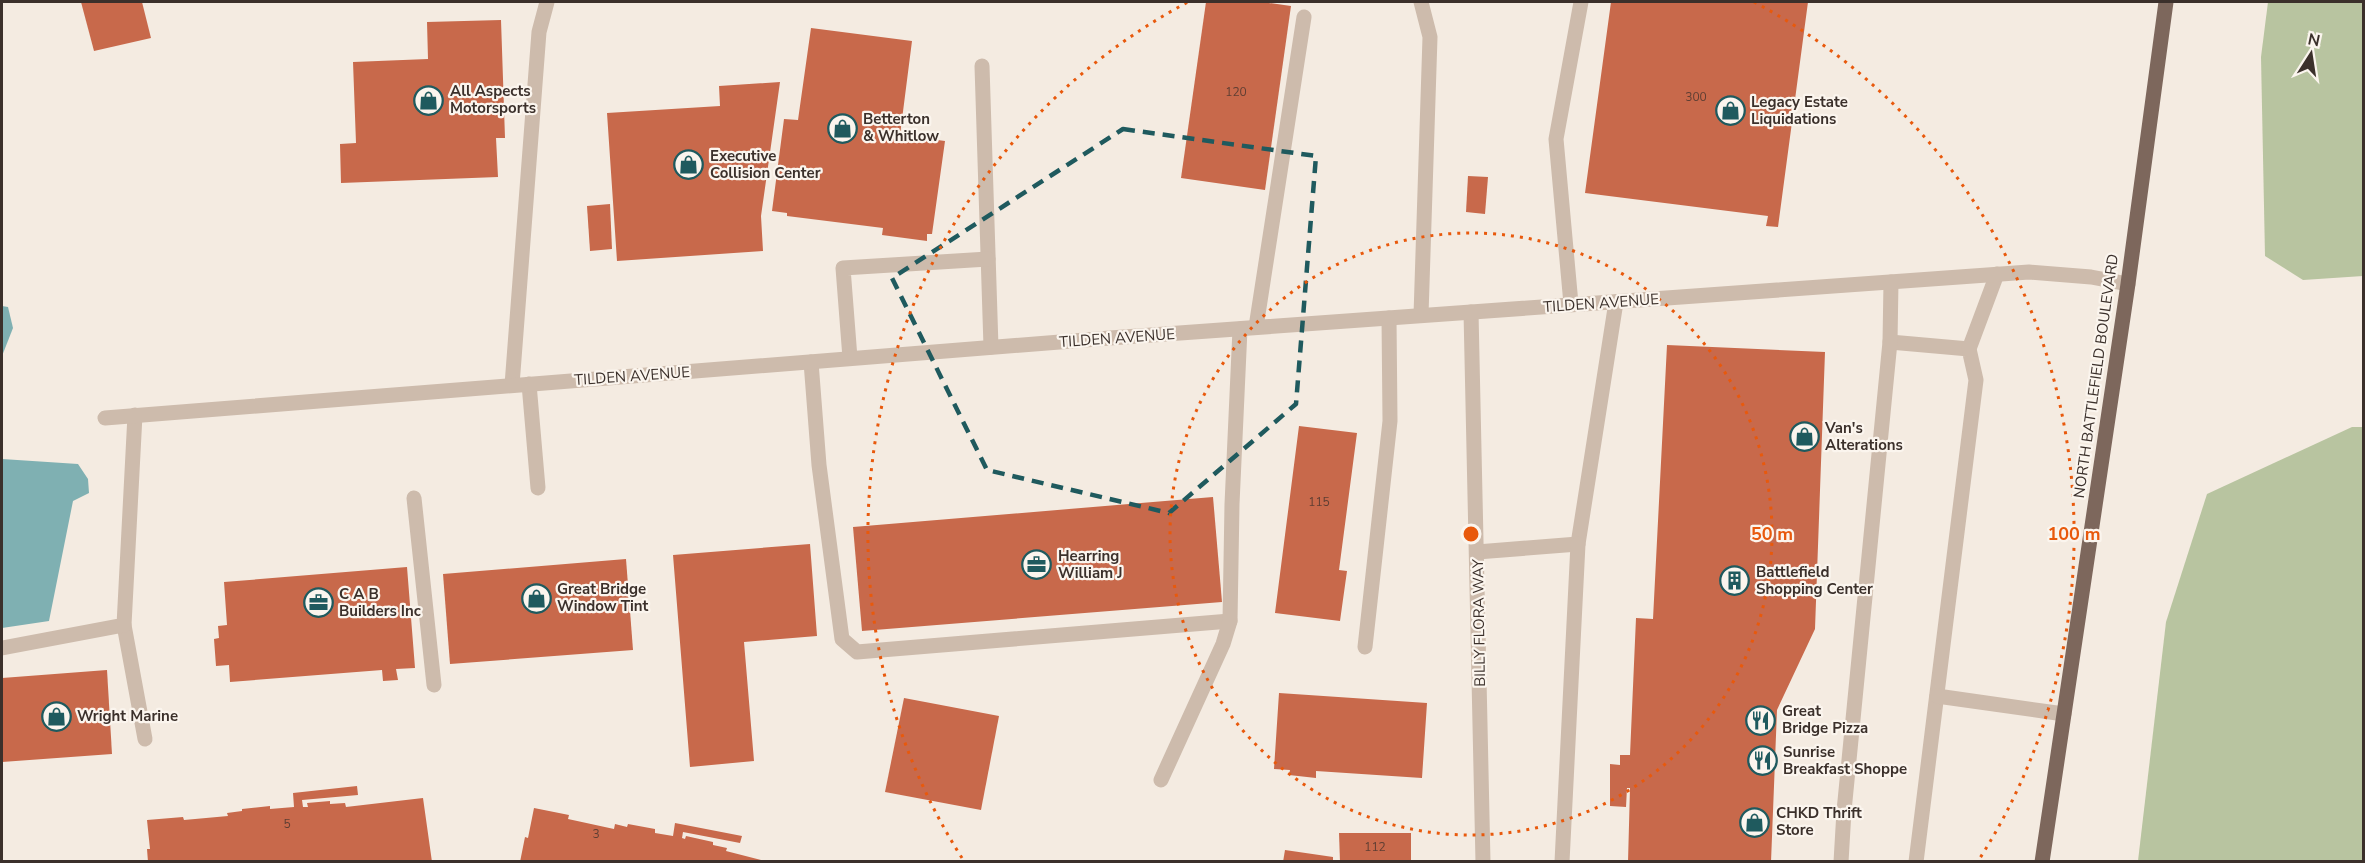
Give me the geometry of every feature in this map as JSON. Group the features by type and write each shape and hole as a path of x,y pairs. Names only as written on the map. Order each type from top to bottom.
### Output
{"main road":[{"name":"NORTH BATTLEFIELD BOULEVARD","path":"2042,861 2128,284 2166,2"}],"street":[{"path":"512,385 539,32 547,2"},
{"path":"1421,2 1430,37 1421,315"},
{"path":"1571,304 1556,139 1581,2"},
{"path":"1256,327 1304,17"},
{"path":"982,66 991,348"},
{"path":"850,358 843,268 988,259"},
{"name":"TILDEN AVENUE","path":"105,418 1256,327 1997,274 2029,272 2091,277 2128,284"},
{"path":"1916,861 1976,380 1969,349 1997,274"},
{"path":"1841,861 1890,342 1891,282"},
{"path":"1562,861 1578,544 1616,302"},
{"name":"BILLY FLORA WAY","path":"1471,312 1484,861"},
{"path":"1365,646 1390,421 1389,318"},
{"path":"1161,780 1223,644 1230,621 1232,504 1240,329"},
{"path":"1890,342 1969,349"},
{"path":"811,362 819,465 842,639 856,652 1230,621"},
{"path":"529,384 538,488"},
{"path":"135,415 124,626 146,739"},
{"path":"414,498 434,685"},
{"path":"1477,552 1578,544"},
{"path":"2,648 124,626"},
{"path":"1937,696 2064,714"}],"highlighted area":[{"path":"1123,129 1316,156 1296,404 1169,513 987,470 892,278"}],"green space":[{"path":"2268,2 2363,2 2363,276 2303,280 2265,256 2261,57"},
{"path":"2352,427 2363,427 2363,861 2138,861 2166,622 2207,494"}],"water":[{"path":"2,306 8,307 13,328 2,356"},
{"path":"2,459 78,464 88,479 89,493 73,501 49,621 2,628"}],"building":[{"path":"81,2 142,2 151,38 94,51"},
{"path":"1206,2 1262,2 1291,6 1265,190 1181,178"},
{"path":"1611,2 1808,2 1778,227 1766,226 1768,216 1585,193"},
{"name":"All Aspects Motorsports","path":"501,20 505,138 496,138 498,177 341,183 340,144 356,143 353,62 428,59 427,22"},
{"name":"Betterton & Whitlow","path":"811,28 912,41 900,135 945,141 932,234 927,234 927,241 882,235 883,228 787,216 787,213 772,211 784,119 798,120"},
{"name":"Executive Collision Center","path":"780,82 761,216 763,251 617,261 607,113 720,106 719,86"},
{"path":"1468,176 1488,177 1485,214 1466,212"},
{"path":"610,204 612,249 590,251 587,206"},
{"name":"Battlefield Shopping Center","path":"1667,345 1825,352 1815,629 1777,710 1771,862 1628,862 1630,788 1627,788 1626,807 1610,806 1610,764 1620,765 1620,755 1630,755 1636,618 1653,619"},
{"path":"1299,426 1357,433 1339,570 1347,571 1340,621 1275,613"},
{"name":"Hearring William J","path":"1213,497 1222,602 862,631 853,527"},
{"path":"810,544 817,636 744,642 754,761 690,767 673,555"},
{"path":"626,559 633,650 450,664 443,574"},
{"name":"C A B Builders Inc","path":"407,567 415,668 396,669 398,680 383,681 382,670 230,682 229,665 216,666 214,639 219,638 218,626 227,625 224,582"},
{"name":"Wright Marine","path":"107,670 112,754 2,762 2,678"},
{"path":"1279,693 1427,703 1422,778 1316,771 1316,778 1289,775 1290,770 1274,769"},
{"path":"904,698 999,716 981,810 885,792"},
{"path":"357,786 358,795 302,800 303,807 308,807 307,803 330,801 330,804 345,803 346,807 423,798 432,862 148,862 147,849 150,849 147,820 183,817 184,820 228,816 227,813 242,811 242,809 270,806 270,809 294,807 293,793"},
{"path":"534,808 569,815 568,819 614,829 615,824 627,827 628,824 655,829 655,833 673,836 675,823 742,836 740,843 683,832 682,838 685,839 686,836 713,842 713,845 727,848 726,851 769,862 520,862"},
{"path":"1339,833 1411,833 1411,862 1340,862"},
{"path":"1285,850 1333,857 1333,862 1283,862"}],"place":[{"name":"All Aspects Motorsports","path":"429,100"},
{"name":"Legacy Estate Liquidations","path":"1730,111"},
{"name":"Betterton & Whitlow","path":"842,128"},
{"name":"Executive Collision Center","path":"689,165"},
{"name":"Van's Alterations","path":"1804,437"},
{"name":"Hearring William J","path":"1037,565"},
{"name":"Battlefield Shopping Center","path":"1735,581"},
{"name":"Great Bridge Window Tint","path":"536,598"},
{"name":"C A B Builders Inc","path":"318,603"},
{"name":"Wright Marine","path":"56,716"},
{"name":"Great Bridge Pizza","path":"1761,720"},
{"name":"Sunrise Breakfast Shoppe","path":"1762,761"},
{"name":"CHKD Thrift Store","path":"1755,822"}]}
